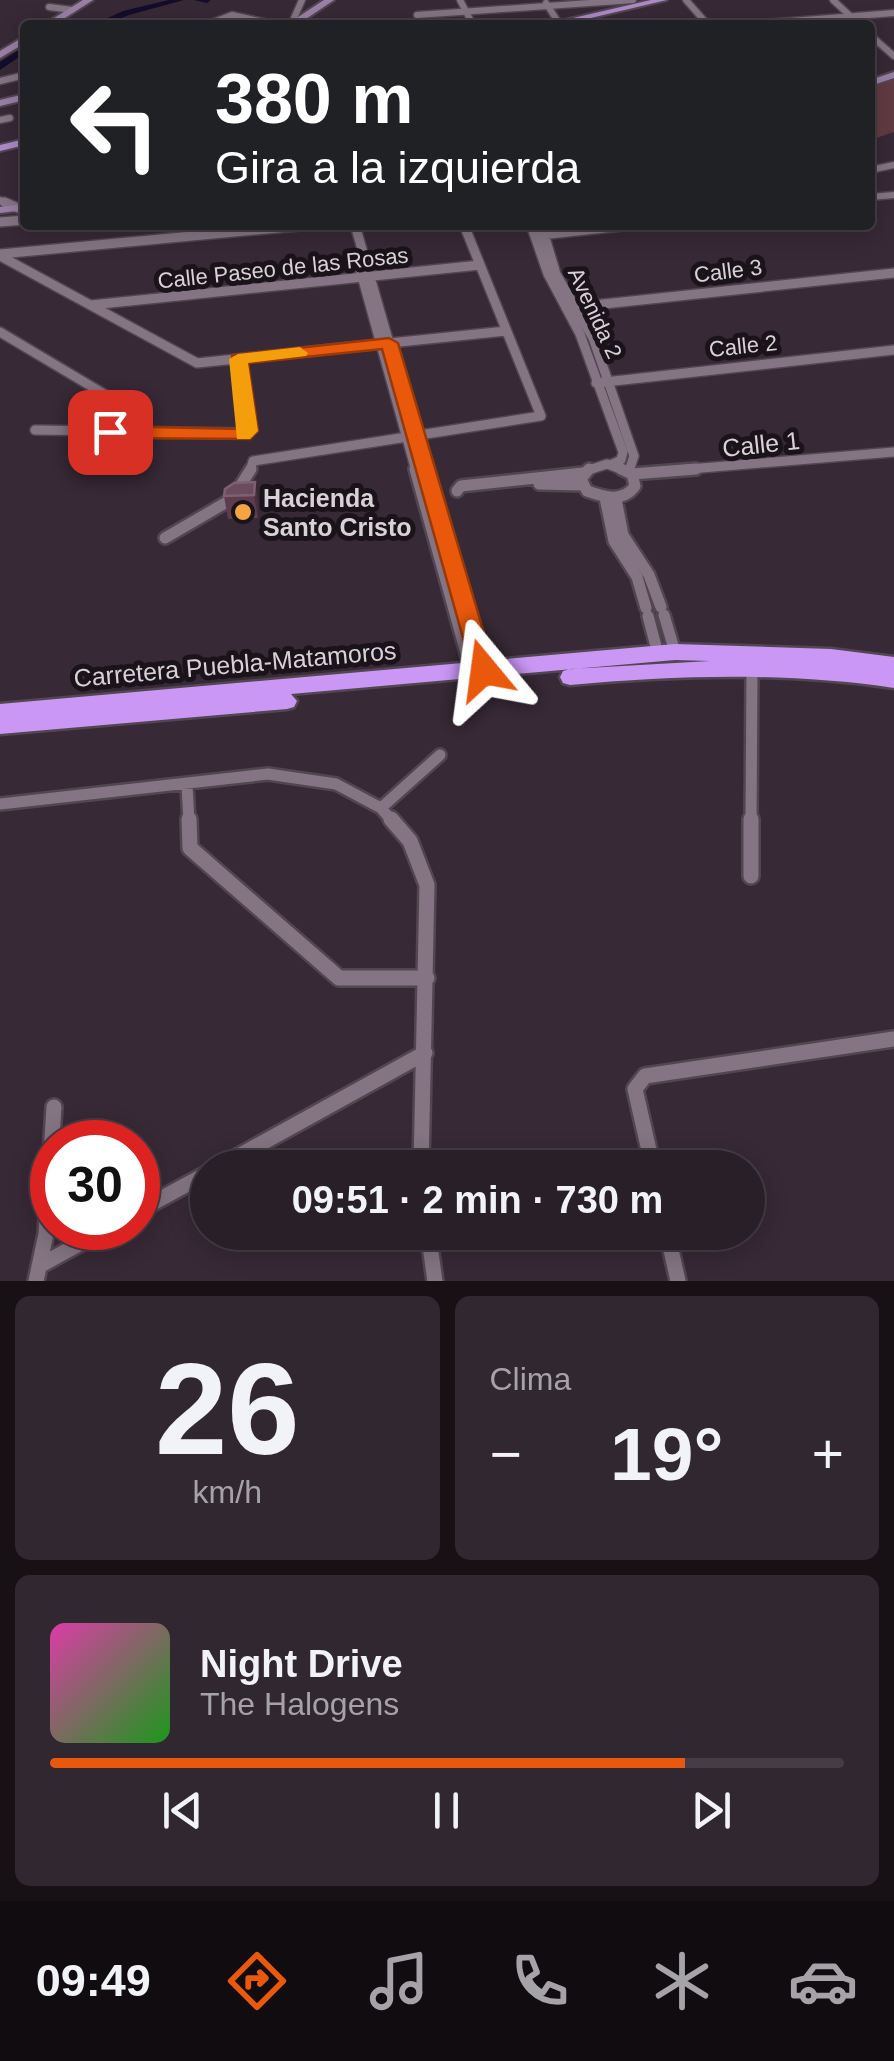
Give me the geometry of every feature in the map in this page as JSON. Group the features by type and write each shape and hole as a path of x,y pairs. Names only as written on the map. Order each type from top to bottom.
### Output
{"highway":[{"name":"Carretera Puebla-Matamoros","path":"0,712 666,653 830,657 894,665"},
{"name":"Carretera Puebla-Matamoros","path":"0,726 654,669 752,667 894,680"}],"main road":[{"path":"574,20 664,0"}],"street":[{"path":"56,20 89,0"},
{"path":"299,20 330,0"},
{"path":"460,0 470,20"},
{"path":"417,15 546,3 634,0"},
{"path":"686,0 704,20"},
{"path":"833,0 854,20"},
{"path":"49,7 72,10"},
{"path":"801,20 894,13"},
{"path":"220,20 232,16 252,20"},
{"path":"890,48 894,56"},
{"path":"0,255 258,230"},
{"path":"350,230 477,671"},
{"path":"356,230 366,277"},
{"path":"165,538 238,496 250,482 253,461 410,432 541,416 466,230"},
{"name":"Avenida 2","path":"539,230 634,456 632,477"},
{"path":"0,255 197,363 506,331"},
{"name":"Calle Paseo de las Rosas","path":"90,306 480,265"},
{"name":"Calle 3","path":"572,310 894,275"},
{"path":"0,332 121,404 110,432"},
{"name":"Calle 2","path":"602,385 894,353"},
{"path":"35,430 248,433 238,359"},
{"name":"Avenida 2","path":"602,385 623,452 621,460 612,464"},
{"name":"Calle 1","path":"632,477 894,456"},
{"path":"610,498 630,493 632,477 612,464 595,465 583,479 464,494 456,491 461,486 583,479 610,498 622,535 649,576 663,611 666,653"},
{"path":"610,498 614,542 637,576 647,612 666,653"},
{"path":"751,876 752,667"},
{"path":"381,808 440,755"},
{"path":"0,804 268,774 336,784 381,808 410,840 427,885 422,1150"},
{"path":"187,785 190,848 339,978 427,978"},
{"path":"648,1150 635,1089 645,1076 894,1039"},
{"path":"250,1150 425,1053"},
{"path":"37,1273 46,1234 54,1107"},
{"path":"160,1199 190,1182"},
{"path":"37,1273 73,1250"},
{"path":"431,1250 435,1281"},
{"path":"672,1250 678,1281"}],"shaded area":[{"path":"894,75 894,132 875,138 875,81"}],"building":[{"path":"255,482 254,495 224,496 225,489 234,483"}],"waterway":[{"path":"109,20 180,0"},
{"path":"198,0 207,0"},
{"path":"0,67 20,53"}],"slow traffic":[{"path":"244,435 249,431 238,359 300,353"}],"place":[{"name":"Hacienda Santo Cristo","path":"243,512"}],"route":[{"path":"110,432 243,435 249,431 238,359 389,343 484,670"}]}
